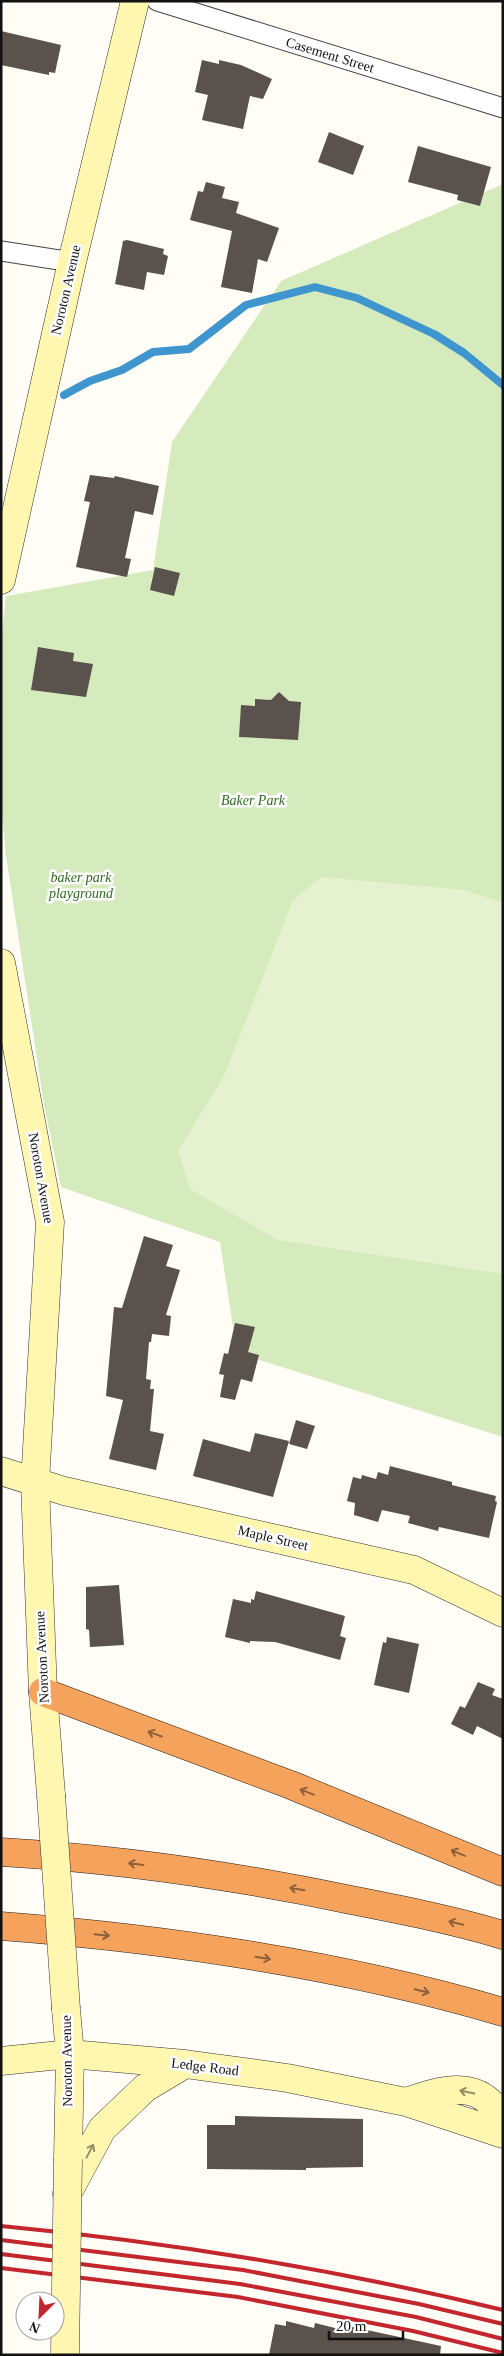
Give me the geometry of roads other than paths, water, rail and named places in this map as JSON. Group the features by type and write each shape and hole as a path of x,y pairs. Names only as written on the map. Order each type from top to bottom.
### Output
{"highway":[{"path":"43,1692 309,1792 503,1872"},
{"path":"1,1852 52,1854 225,1876 399,1910 503,1935"},
{"path":"1,1926 147,1940 231,1952 404,1986 503,2012"}],"main road":[{"name":"Noroton Avenue","path":"1,580 72,262 135,1"},
{"name":"Noroton Avenue","path":"1,962 50,1222 35,1483 43,1692 70,2054 65,2354"},
{"name":"Maple Street","path":"1,1471 35,1483 414,1570 503,1613"},
{"name":"Ledge Road","path":"1,2061 70,2054 185,2064 287,2078 406,2102 503,2134"},
{"path":"67,2194 102,2129 145,2088 185,2064"},
{"path":"406,2102 438,2091 465,2090 482,2096 492,2104 503,2121"}],"street":[{"name":"Casement Street","path":"157,1 503,108"},
{"path":"1,251 72,262"}],"waterway":[{"path":"64,395 90,381 122,370 153,352 189,349 246,305 315,287 357,298 434,334 464,353 503,385"}],"railway":[{"path":"1,2226 128,2240 254,2259 379,2282 503,2310"},
{"path":"1,2240 243,2270 419,2304 503,2324"},
{"path":"1,2254 240,2284 416,2317 503,2339"},
{"path":"1,2268 238,2297 413,2331 503,2353"}],"park label":[{"name":"Baker Park","path":"253,800"},
{"name":"baker park playground","path":"81,886"}]}
